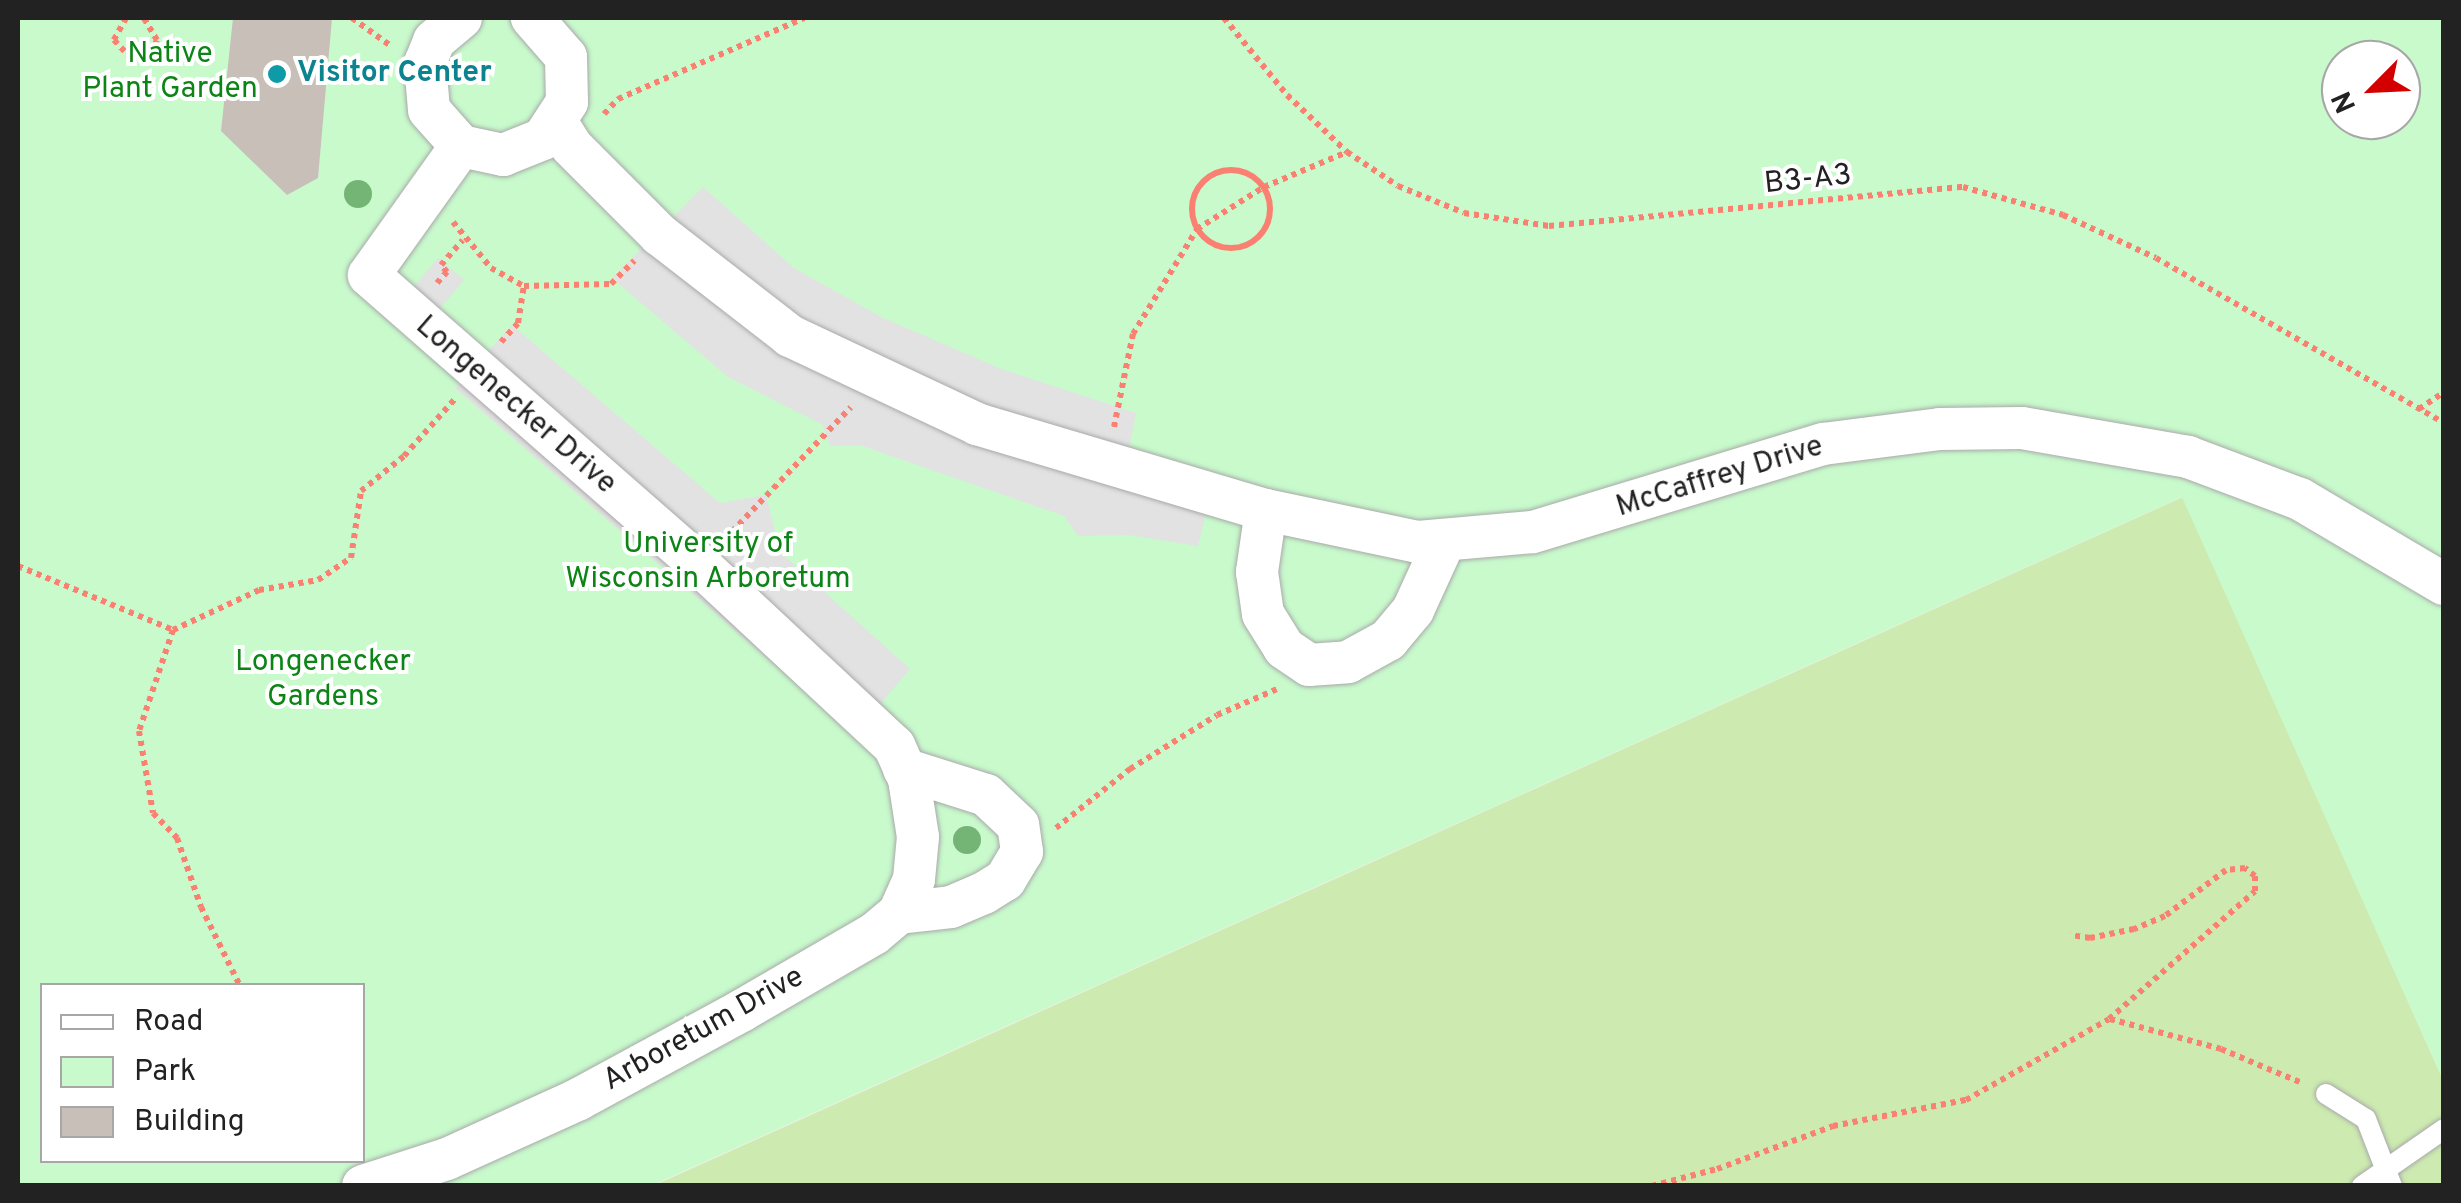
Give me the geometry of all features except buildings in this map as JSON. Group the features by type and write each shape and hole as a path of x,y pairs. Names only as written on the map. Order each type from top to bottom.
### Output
{"street":[{"path":"461,18 434,41 422,87 435,121 461,146 481,154 524,150 565,135"},
{"path":"532,18 566,57 565,135 660,236 790,336 874,381 977,424 1266,510 1257,572 1263,614 1284,648 1309,665 1348,662 1388,640 1430,581 1445,540"},
{"name":"Longenecker Drive","path":"461,146 439,185 369,274 852,703 894,746 904,769"},
{"name":"McCaffrey Drive","path":"1266,510 1418,542 1532,532 1600,515 1822,444 1940,430 2022,428 2102,437 2188,457 2300,499 2444,584"},
{"path":"904,769 986,795 1018,824 1022,852 1005,880 984,894 951,907 899,913 914,879 918,836 904,769"},
{"name":"Arboretum Drive","path":"363,1186 447,1159 579,1099 824,963 899,913"}],"lane":[{"path":"2326,1094 2366,1119 2390,1175"},
{"path":"2362,1186 2390,1175 2444,1129"}],"path":[{"path":"123,18 114,32 116,47 132,59 155,47 148,18"},
{"path":"352,18 396,50"},
{"path":"565,135 618,99 804,18"},
{"name":"B3-A3","path":"1224,18 1287,95 1347,152 1398,186 1464,213 1549,226 1963,187 2063,215 2156,258 2444,423"},
{"path":"394,66 402,36"},
{"path":"1102,464 1125,395 1133,334 1197,228 1264,187 1347,152"},
{"path":"1240,170 1264,187 1268,223 1247,245 1215,245 1197,228 1195,193 1212,174 1240,170"},
{"path":"439,185 463,240 492,268 524,286 611,284 660,236"},
{"path":"409,313 448,272 440,265 463,240"},
{"path":"238,983 200,907 177,838 153,813 138,731 173,630 259,590 318,580 351,558 361,491 404,456 518,323 524,286"},
{"path":"700,565 874,381"},
{"path":"2419,409 2444,392"},
{"path":"18,566 173,630"},
{"path":"1022,852 1130,769 1217,715 1283,686"},
{"path":"1652,1186 1717,1169 1833,1126 1966,1100 2109,1019 2255,891 2255,876 2245,868 2226,870 2164,916 2134,929 2090,938 2070,935"},
{"path":"2109,1019 2221,1049 2326,1094"}],"green space":[{"name":"University of Wisconsin Arboretum","path":"18,18 2443,18 2443,1080 2182,497 653,1185 18,1185"},
{"path":"2183,497 2443,1080 2443,1185 653,1186"}],"shaded area":[{"path":"703,187 794,268 881,317 1001,369 1136,413 1129,448 1215,474 1198,546 1128,535 1078,536 1064,516 860,445 830,446 823,425 728,377 612,278"},
{"path":"438,258 464,280 425,326 399,304"},
{"path":"512,325 720,503 766,495 780,552 910,669 855,734 455,388"}],"place":[{"name":"Visitor Center","path":"277,74"}],"park label":[{"name":"Native Plant Garden","path":"170,72"},
{"name":"Longenecker Gardens","path":"323,680"}]}
